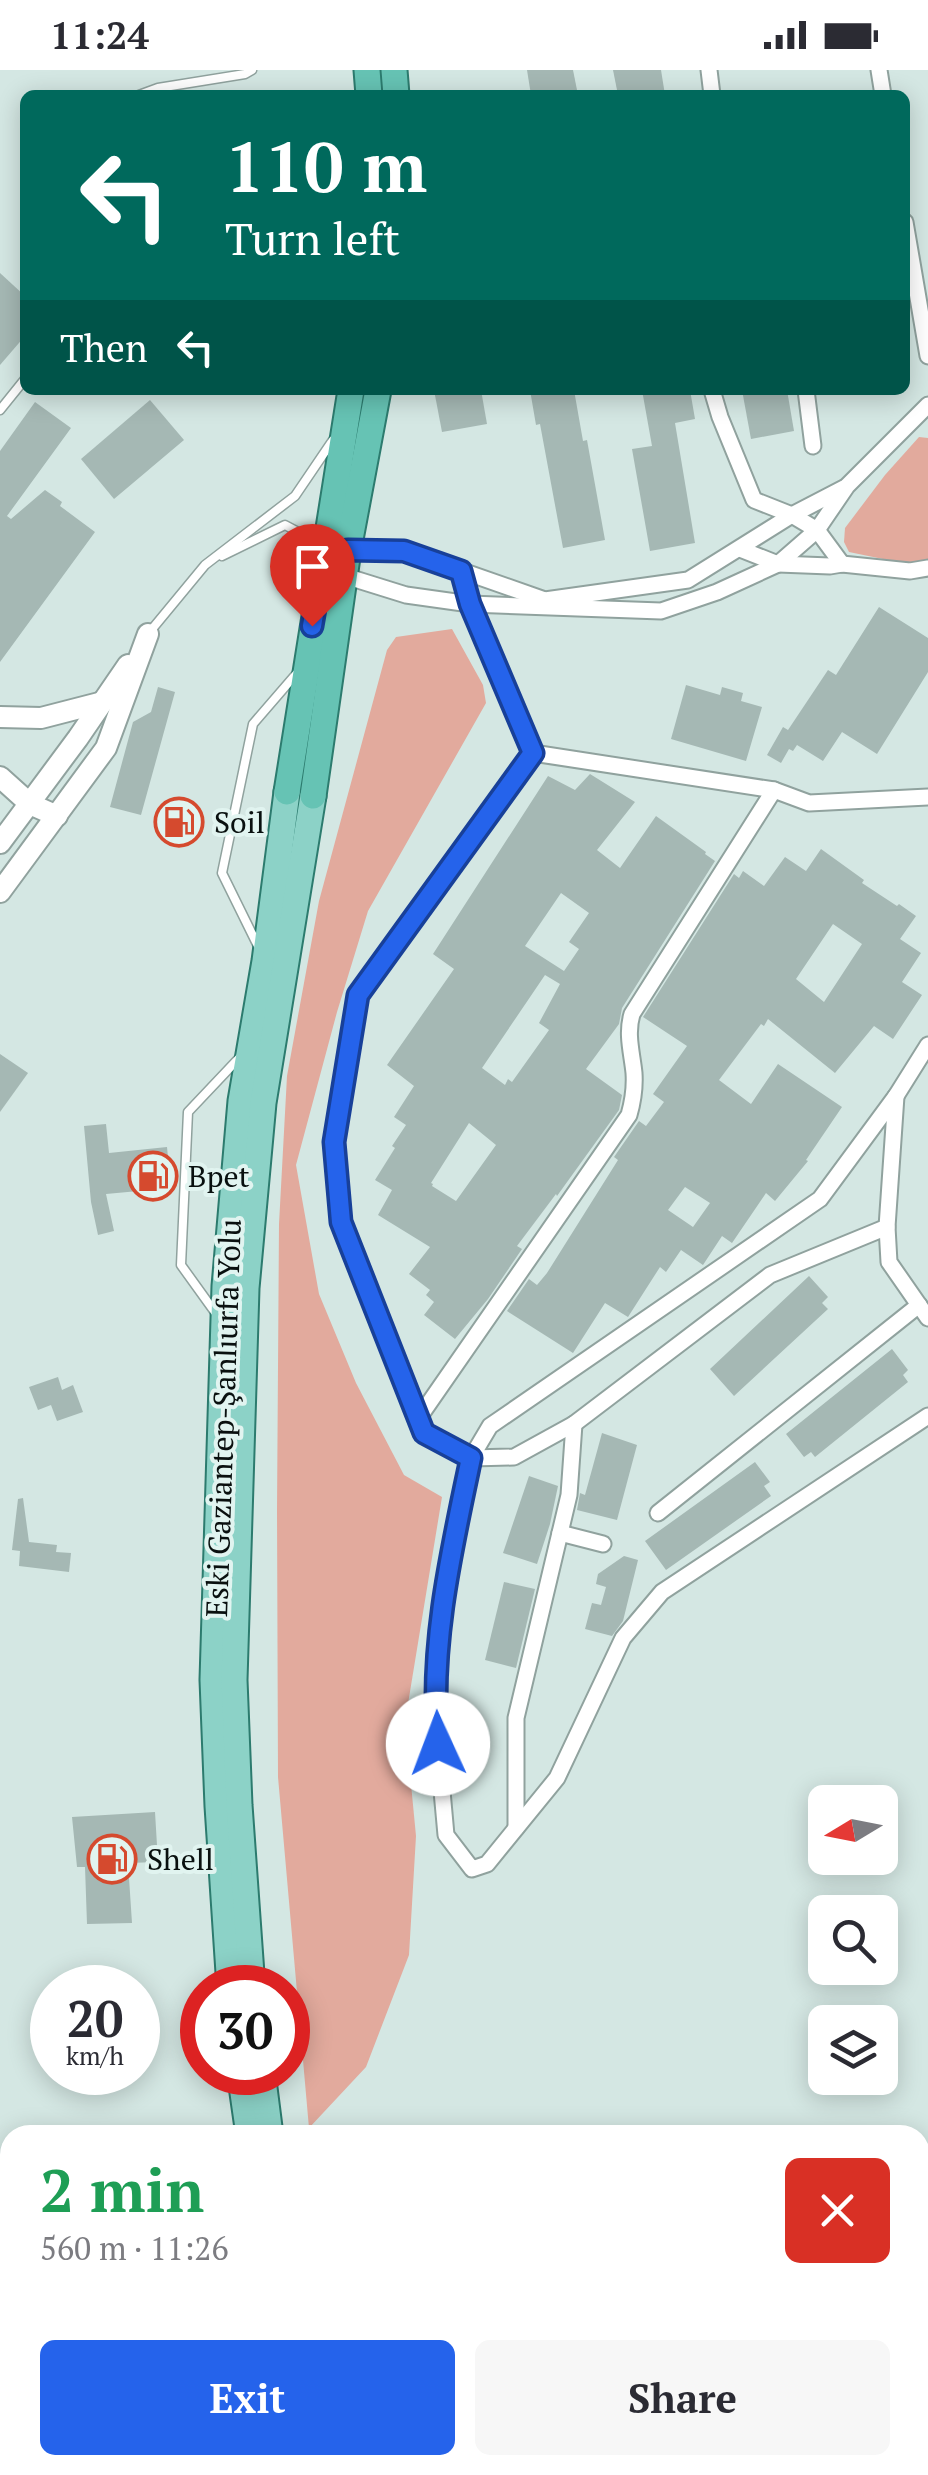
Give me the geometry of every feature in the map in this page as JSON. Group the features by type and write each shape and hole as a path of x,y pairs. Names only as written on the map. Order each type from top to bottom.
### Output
{"highway":[{"path":"313,796 339,561 345,423 350,395"},
{"path":"286,792 307,662 339,561 377,395"}],"main road":[{"name":"Eski Gaziantep-Şanlıurfa Yolu","path":"228,1965 213,1680 224,1324 241,1100 265,961 286,792"},
{"name":"Eski Gaziantep-Şanlıurfa Yolu","path":"250,1965 234,1680 246,1288 262,1103 313,796"},
{"path":"243,2095 248,2125"},
{"path":"265,2095 269,2125"}],"street":[{"path":"910,251 928,356"},
{"path":"713,395 754,500 817,530 842,564"},
{"path":"807,395 813,446"},
{"path":"339,561 406,594 470,604 661,611 717,592 778,564 817,530 847,486 928,405"},
{"path":"339,561 404,551 545,600 688,580 792,515 847,486"},
{"path":"740,548 778,564 842,564 910,571 928,568"},
{"path":"461,571 470,604 533,753"},
{"path":"0,844 148,634"},
{"path":"0,892 106,748 148,634"},
{"path":"0,717 41,718 103,702"},
{"path":"533,753 774,790 808,804 928,796"},
{"path":"533,753 358,995 334,1142 341,1222 424,1433 471,1458 514,1457 574,1424 770,1274 886,1227"},
{"path":"0,777 30,804 56,816"},
{"path":"418,1419 629,1116 634,1097 628,1027 632,1014 774,790"},
{"path":"928,1046 820,1199 490,1426 471,1458 444,1592 435,1714 446,1835 472,1869 487,1864 557,1778 624,1638 662,1592 928,1416"},
{"path":"658,1512 924,1312 890,1262 886,1227 896,1096"},
{"path":"516,1828 516,1718 569,1495 574,1424"},
{"path":"560,1533 603,1544"}],"lane":[{"path":"153,90 252,70"},
{"path":"0,410 20,384"},
{"path":"148,634 205,564 296,496 345,423"},
{"path":"205,564 285,525 339,561"},
{"path":"265,961 222,873 253,724 307,662"},
{"path":"224,1324 181,1265 188,1112 250,1046"}],"shaded area":[{"path":"919,437 928,438 928,559 912,565 849,552 844,542 845,528"},
{"path":"452,629 483,685 486,703 368,911 296,1165 319,1294 356,1383 404,1475 442,1497 405,1722 416,1836 409,1955 366,2067 309,2125 310,1965 295,1965 278,1777 279,1224 287,1076 319,901 387,650 396,637"}],"building":[{"path":"527,70 573,70 577,90 530,90"},
{"path":"613,70 661,70 664,90 617,90"},
{"path":"0,273 20,291 20,342 0,365"},
{"path":"435,395 482,395 487,424 442,432"},
{"path":"531,395 575,395 605,540 563,548 540,424 536,425"},
{"path":"643,395 691,395 695,419 675,423 695,543 650,551 632,449 652,446"},
{"path":"743,395 788,395 794,431 751,439"},
{"path":"150,400 184,440 114,499 81,459"},
{"path":"35,402 71,428 7,516 11,519 45,490 95,532 0,662 0,451"},
{"path":"879,607 928,638 928,672 877,754 842,732 823,761 797,745 793,751 789,749 781,763 767,755 783,727 788,730 828,670 836,675"},
{"path":"686,685 720,695 722,687 743,693 741,701 762,707 746,761 671,739"},
{"path":"158,687 175,692 141,815 110,807 133,722 151,712"},
{"path":"590,774 635,802 597,850 620,868 656,816 715,861 622,1008 619,1024 586,1069 622,1095 619,1110 517,1246 522,1249 455,1339 424,1315 434,1302 426,1295 430,1290 409,1274 430,1247 378,1215 392,1190 375,1180 406,1125 394,1117 414,1086 387,1065 454,969 433,954 548,776 575,790","holes":["561,893 589,913 569,942 579,949 564,971 525,946","545,975 560,984 539,1023 549,1030 512,1082 508,1079 505,1085 482,1068","469,1123 496,1145 456,1201 431,1183"]},
{"path":"821,849 864,880 862,883 916,916 900,939 921,953 902,982 922,995 893,1039 874,1026 835,1073 768,1019 764,1026 761,1024 719,1080 751,1104 778,1064 842,1107 808,1161 775,1201 766,1193 732,1243 722,1236 703,1265 681,1250 666,1272 660,1267 628,1317 605,1303 573,1353 507,1311 529,1279 537,1285 547,1273 618,1160 614,1157 639,1121 646,1126 664,1102 653,1094 687,1046 643,1017 734,874 739,878 743,871 764,886 785,857 806,871","holes":["833,924 862,944 824,1002 796,979","685,1187 710,1203 693,1227 668,1210"]},
{"path":"0,1054 28,1073 0,1112"},
{"path":"106,1124 109,1153 167,1147 171,1188 106,1194 114,1231 98,1235 84,1126"},
{"path":"809,1276 828,1297 822,1303 828,1309 734,1396 710,1369"},
{"path":"892,1349 908,1370 903,1375 908,1382 815,1457 811,1452 804,1457 786,1434"},
{"path":"58,1377 62,1390 73,1385 83,1412 57,1421 51,1405 38,1410 29,1387"},
{"path":"602,1433 637,1445 617,1520 577,1510"},
{"path":"755,1462 770,1482 764,1486 771,1496 666,1570 645,1541"},
{"path":"529,1476 558,1486 537,1564 503,1553"},
{"path":"23,1498 29,1542 57,1545 56,1552 71,1553 69,1572 19,1566 20,1551 12,1550 18,1499"},
{"path":"624,1556 638,1560 623,1621 612,1636 585,1629 592,1603 601,1605 606,1587 596,1584 598,1574"},
{"path":"504,1582 535,1589 516,1668 485,1660"},
{"path":"155,1812 158,1862 128,1863 132,1923 87,1924 85,1867 77,1867 72,1817"}],"place":[{"name":"Soil","path":"179,822"},
{"name":"Bpet","path":"153,1176"},
{"name":"Shell","path":"112,1859"}],"route":[{"path":"312,626 324,556 348,550 404,551 461,571 470,604 533,753 358,995 334,1142 341,1222 424,1433 471,1458 444,1592 435,1714 438,1744"}]}
